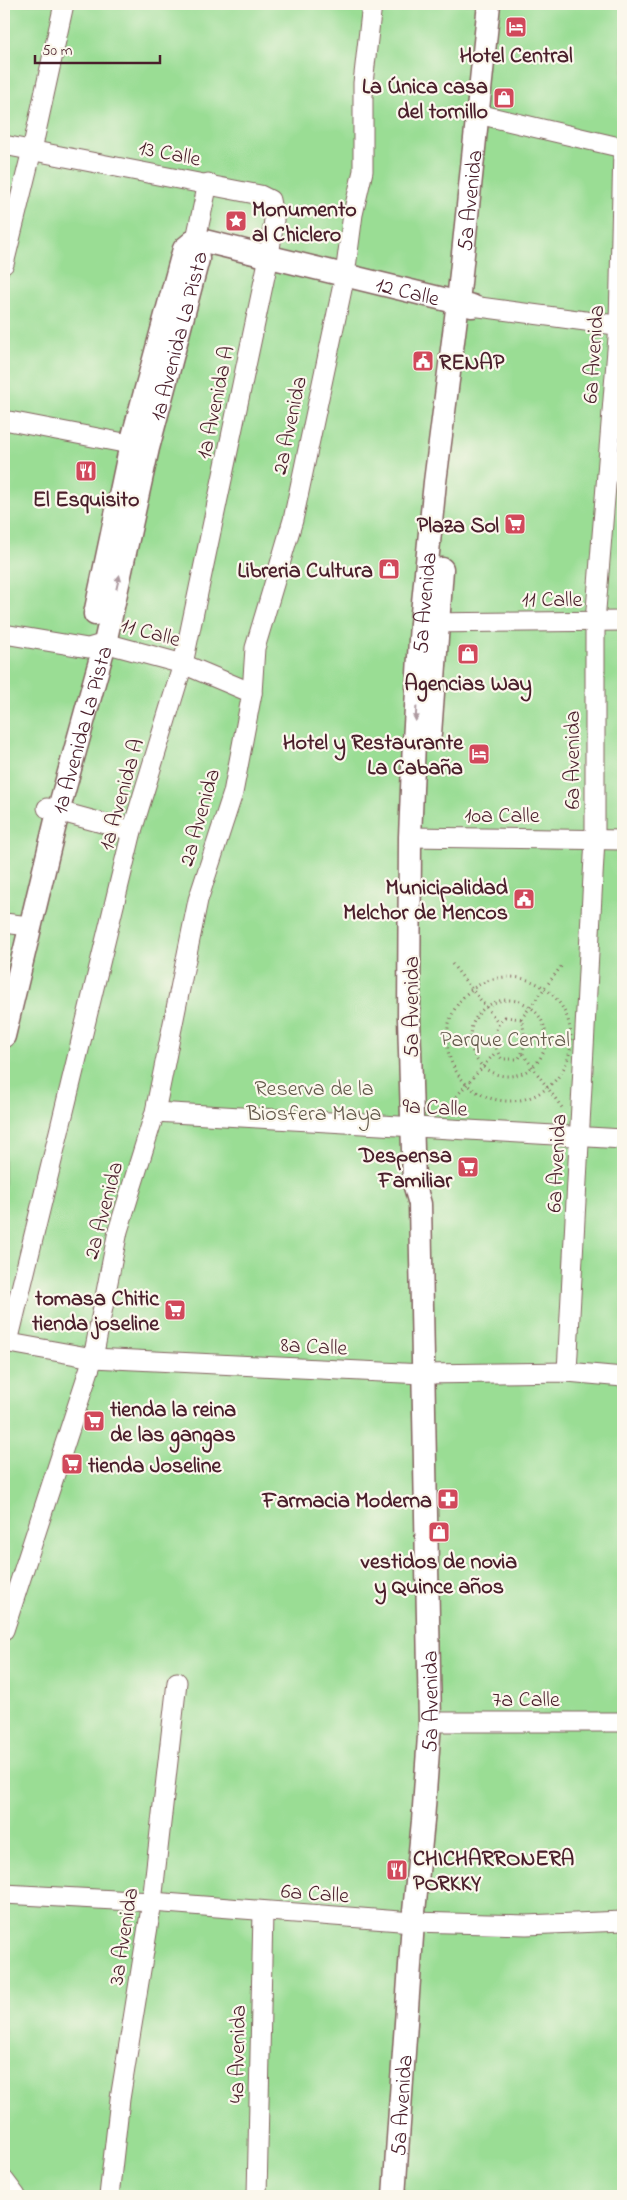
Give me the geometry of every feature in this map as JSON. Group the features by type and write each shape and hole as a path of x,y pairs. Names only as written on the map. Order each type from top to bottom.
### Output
{"street":[{"path":"4,264 32,150 64,4"},
{"name":"2a Avenida","path":"4,1630 93,1358 118,1231 155,1112 198,900 233,792 252,693 255,648 293,520 346,275 354,214 363,171 363,83 372,4"},
{"name":"5a Avenida","path":"394,2196 413,1922 430,1722 420,1204 414,1183 419,1129 416,837 429,623 441,483 465,304 495,9"},
{"path":"484,116 623,148"},
{"name":"13 Calle","path":"4,145 208,183 260,195 270,200 274,220 269,257"},
{"name":"6a Avenida","path":"568,1372 595,838 595,622 621,326 623,148"},
{"path":"196,239 208,183"},
{"name":"12 Calle","path":"196,239 465,304 621,326"},
{"name":"1a Avenida La Pista","path":"4,983 17,925 52,810 96,645 140,446 198,258 196,239"},
{"name":"1a Avenida A","path":"6,1342 132,830 183,664 269,257"},
{"path":"4,420 140,446"},
{"name":"11 Calle","path":"429,623 623,622"},
{"name":"11 Calle","path":"4,634 96,645 183,664 252,693"},
{"path":"52,810 132,830"},
{"name":"10a Calle","path":"416,837 595,838 623,840"},
{"name":"1a Avenida La Pista","path":"4,1036 17,925"},
{"name":"9a Calle","path":"155,1112 419,1129 623,1139"},
{"name":"8a Calle","path":"6,1342 93,1358 423,1374 568,1372 623,1377"},
{"name":"3a Avenida","path":"109,2196 120,2099 152,1902 177,1682"},
{"name":"7a Calle","path":"430,1722 623,1722"},
{"name":"6a Calle","path":"4,1894 152,1902 262,1912 413,1922 526,1926 623,1921"},
{"name":"4a Avenida","path":"257,2196 262,1912"},
{"path":"4,2180 16,2196"}],"path":[{"path":"452,964 498,1022"},
{"path":"521,1020 564,964"},
{"path":"501,978 524,979 546,989 557,1000 566,1014 570,1029 571,1045 567,1060 560,1075 534,1096 517,1100 500,1100 483,1095 468,1086 458,1074 451,1060 447,1044 448,1029 452,1014 460,1000 472,989 486,982 501,978"},
{"path":"508,1000 520,1002 531,1007 539,1015 546,1036 545,1048 533,1067 514,1075 493,1072 484,1067 471,1048 470,1036 475,1020 486,1007 496,1002 508,1000"},
{"path":"453,1100 468,1086 496,1052 496,1029 498,1022 505,1017 521,1020"},
{"path":"521,1020 524,1029 523,1054 563,1109"},
{"path":"496,1052 502,1059 518,1059 523,1054"}],"green space":[{"name":"Reserva de la Biosfera Maya","path":"4,4 623,4 623,2196 4,2196"}],"place":[{"name":"Hotel Central","path":"516,27"},
{"name":"La Única casa del tornillo","path":"504,98"},
{"name":"Monumento al Chiclero","path":"236,221"},
{"name":"RENAP","path":"423,361"},
{"name":"El Esquisito","path":"86,471"},
{"name":"Plaza Sol","path":"515,524"},
{"name":"Libreria Cultura","path":"389,569"},
{"name":"Agencias Way","path":"468,654"},
{"name":"Hotel y Restaurante La Cabaña","path":"479,754"},
{"name":"Municipalidad Melchor de Mencos","path":"524,899"},
{"name":"Despensa Familiar","path":"468,1167"},
{"name":"tomasa Chitic tienda joseline","path":"175,1310"},
{"name":"tienda la reina de las gangas","path":"94,1421"},
{"name":"tienda Joseline","path":"72,1464"},
{"name":"Farmacia Moderna","path":"448,1499"},
{"name":"vestidos de novia y Quince años","path":"439,1532"},
{"name":"CHICHARRONERA PORKKY","path":"397,1870"}],"park label":[{"name":"Parque Central","path":"505,1038"}]}
